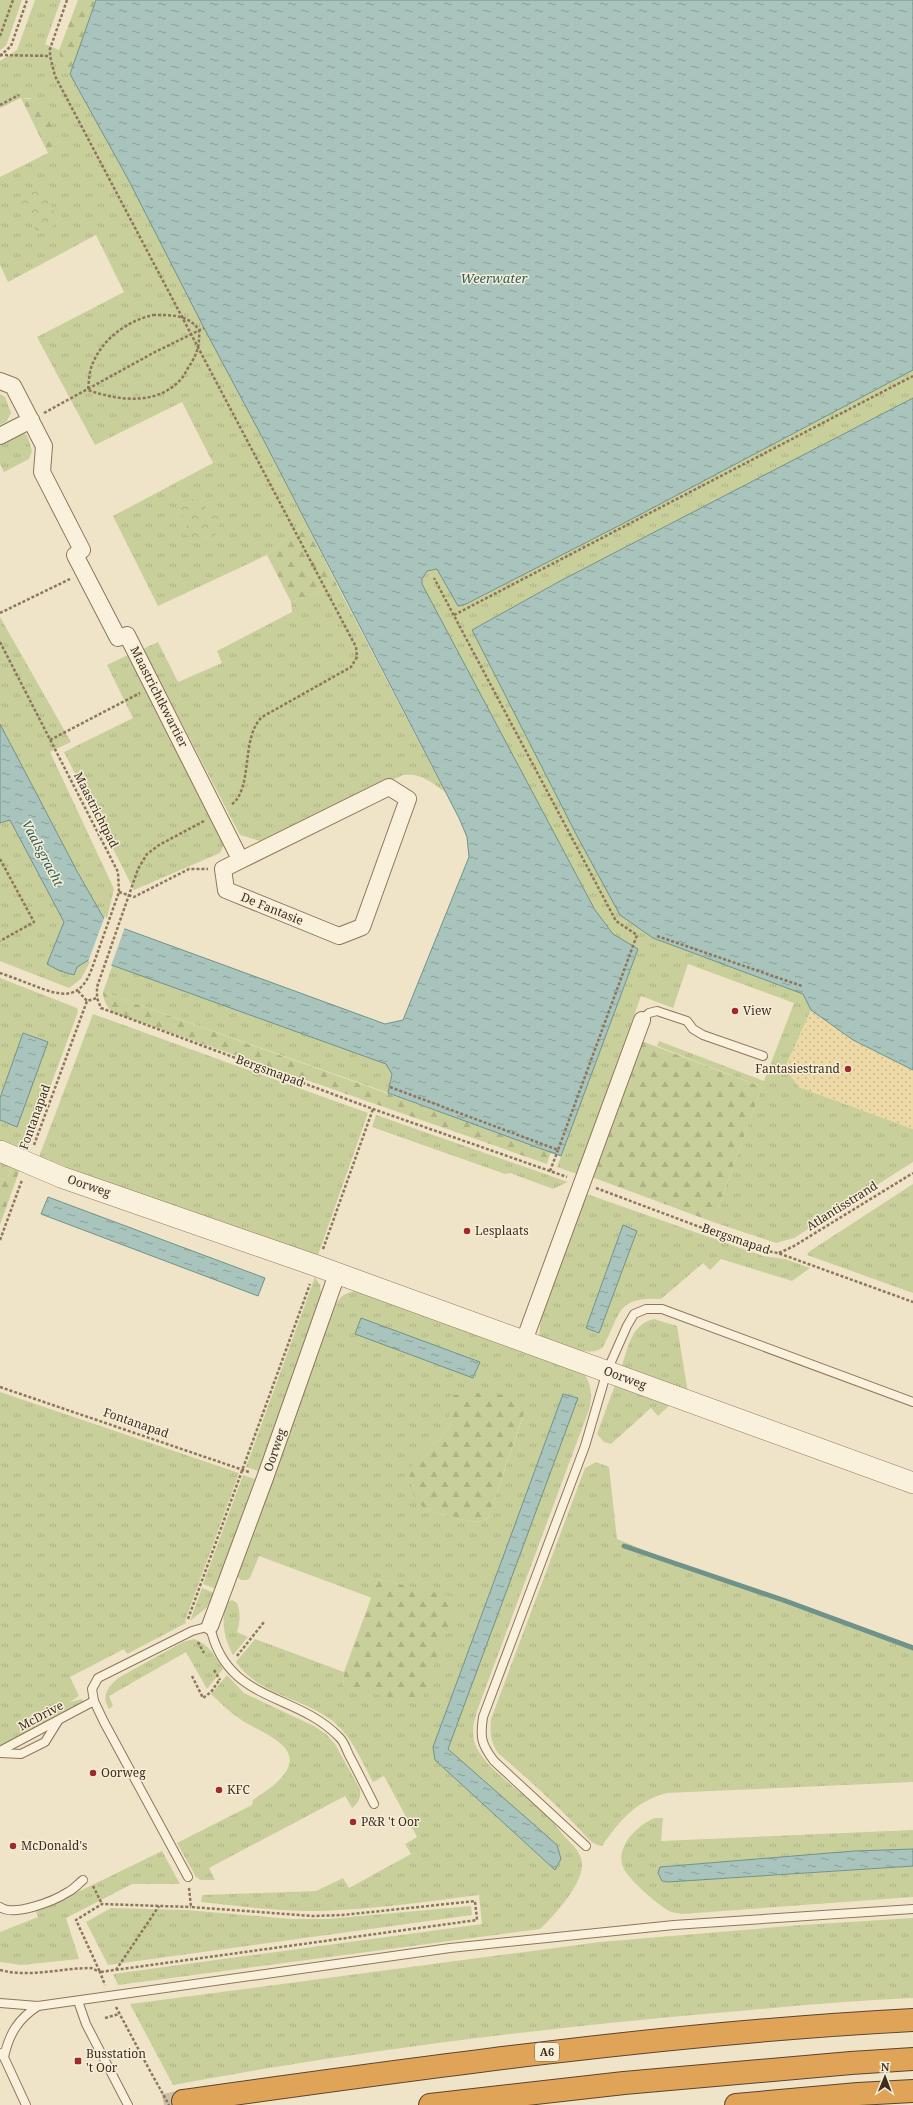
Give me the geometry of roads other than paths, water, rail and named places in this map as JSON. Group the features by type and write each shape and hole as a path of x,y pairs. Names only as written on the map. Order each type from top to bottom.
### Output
{"highway":[{"name":"A6","path":"176,2103 437,2065 618,2044 842,2024 913,2020"},
{"path":"430,2105 624,2083 913,2059"},
{"path":"736,2105 858,2094 913,2091"}],"street":[{"name":"Maastrichtkwartier","path":"0,381 13,386 44,446 42,472 82,550 74,555 118,638 127,635 240,859"},
{"path":"0,436 31,420"},
{"name":"De Fantasie","path":"389,786 408,799 362,927 339,936 226,890 223,868 240,859 389,786"},
{"path":"524,1341 642,1020"},
{"name":"Oorweg","path":"0,1151 61,1177 317,1266 913,1483"},
{"name":"Oorweg","path":"210,1626 265,1478 337,1274"}],"lane":[{"path":"642,1020 649,1013 657,1010 687,1021 693,1029 703,1035 763,1056"},
{"path":"586,1846 494,1761 485,1749 480,1735 483,1717 585,1446 607,1372 626,1326 634,1314 646,1309 662,1309 913,1402"},
{"path":"188,1878 94,1701 92,1689 98,1678 192,1631 210,1626 219,1654 234,1672 257,1691 321,1721 340,1738 374,1804"},
{"name":"McDrive","path":"0,1752 94,1701"},
{"path":"0,1752 21,1754 46,1742 58,1720"},
{"path":"0,1907 10,1912 23,1911 68,1893 83,1880"},
{"path":"0,2003 38,2006 450,1948 674,1925 913,1908"},
{"path":"78,2001 86,2024 114,2075 128,2105"},
{"path":"2,2055 12,2032 24,2015 38,2006"},
{"path":"0,2049 26,2105"}],"water":[{"name":"Weerwater","path":"96,0 913,0 913,370 630,520 466,604 458,606 437,569 427,571 422,579 422,584 595,910 613,934 638,949 561,1156 388,1093 392,1074 386,1064 92,958 77,967 74,975 60,971 47,964 64,922 10,820 0,823 0,724 78,873 106,922 385,1024 403,1020 469,857 467,837 459,818 128,179 70,74"},
{"path":"913,398 913,1070 853,1040 811,1010 803,994 653,938 620,915 577,836 472,630 562,580"},
{"path":"23,1033 48,1042 17,1127 0,1120 0,1098"},
{"path":"48,1197 265,1278 258,1296 41,1214"},
{"path":"623,1225 637,1231 599,1333 586,1328"},
{"path":"361,1318 480,1362 473,1378 355,1334"},
{"path":"563,1394 578,1398 448,1749 557,1845 561,1859 555,1870 435,1760 433,1747"},
{"path":"913,1849 913,1866 668,1882 662,1881 658,1873 660,1867 854,1851"}],"waterway":[{"path":"624,1546 783,1600 913,1648"}],"tunnel":[{"path":"164,2105 183,2101"}],"place":[{"name":"View","path":"735,1011"},
{"name":"Fantasiestrand","path":"848,1069"},
{"name":"Lesplaats","path":"467,1231"},
{"name":"Oorweg","path":"93,1773"},
{"name":"KFC","path":"219,1790"},
{"name":"P&R 't Oor","path":"353,1822"},
{"name":"McDonald's","path":"13,1846"},
{"name":"Busstation 't Oor","path":"78,2061"}],"water label":[{"name":"Vaalsgracht","path":"43,853"}]}
